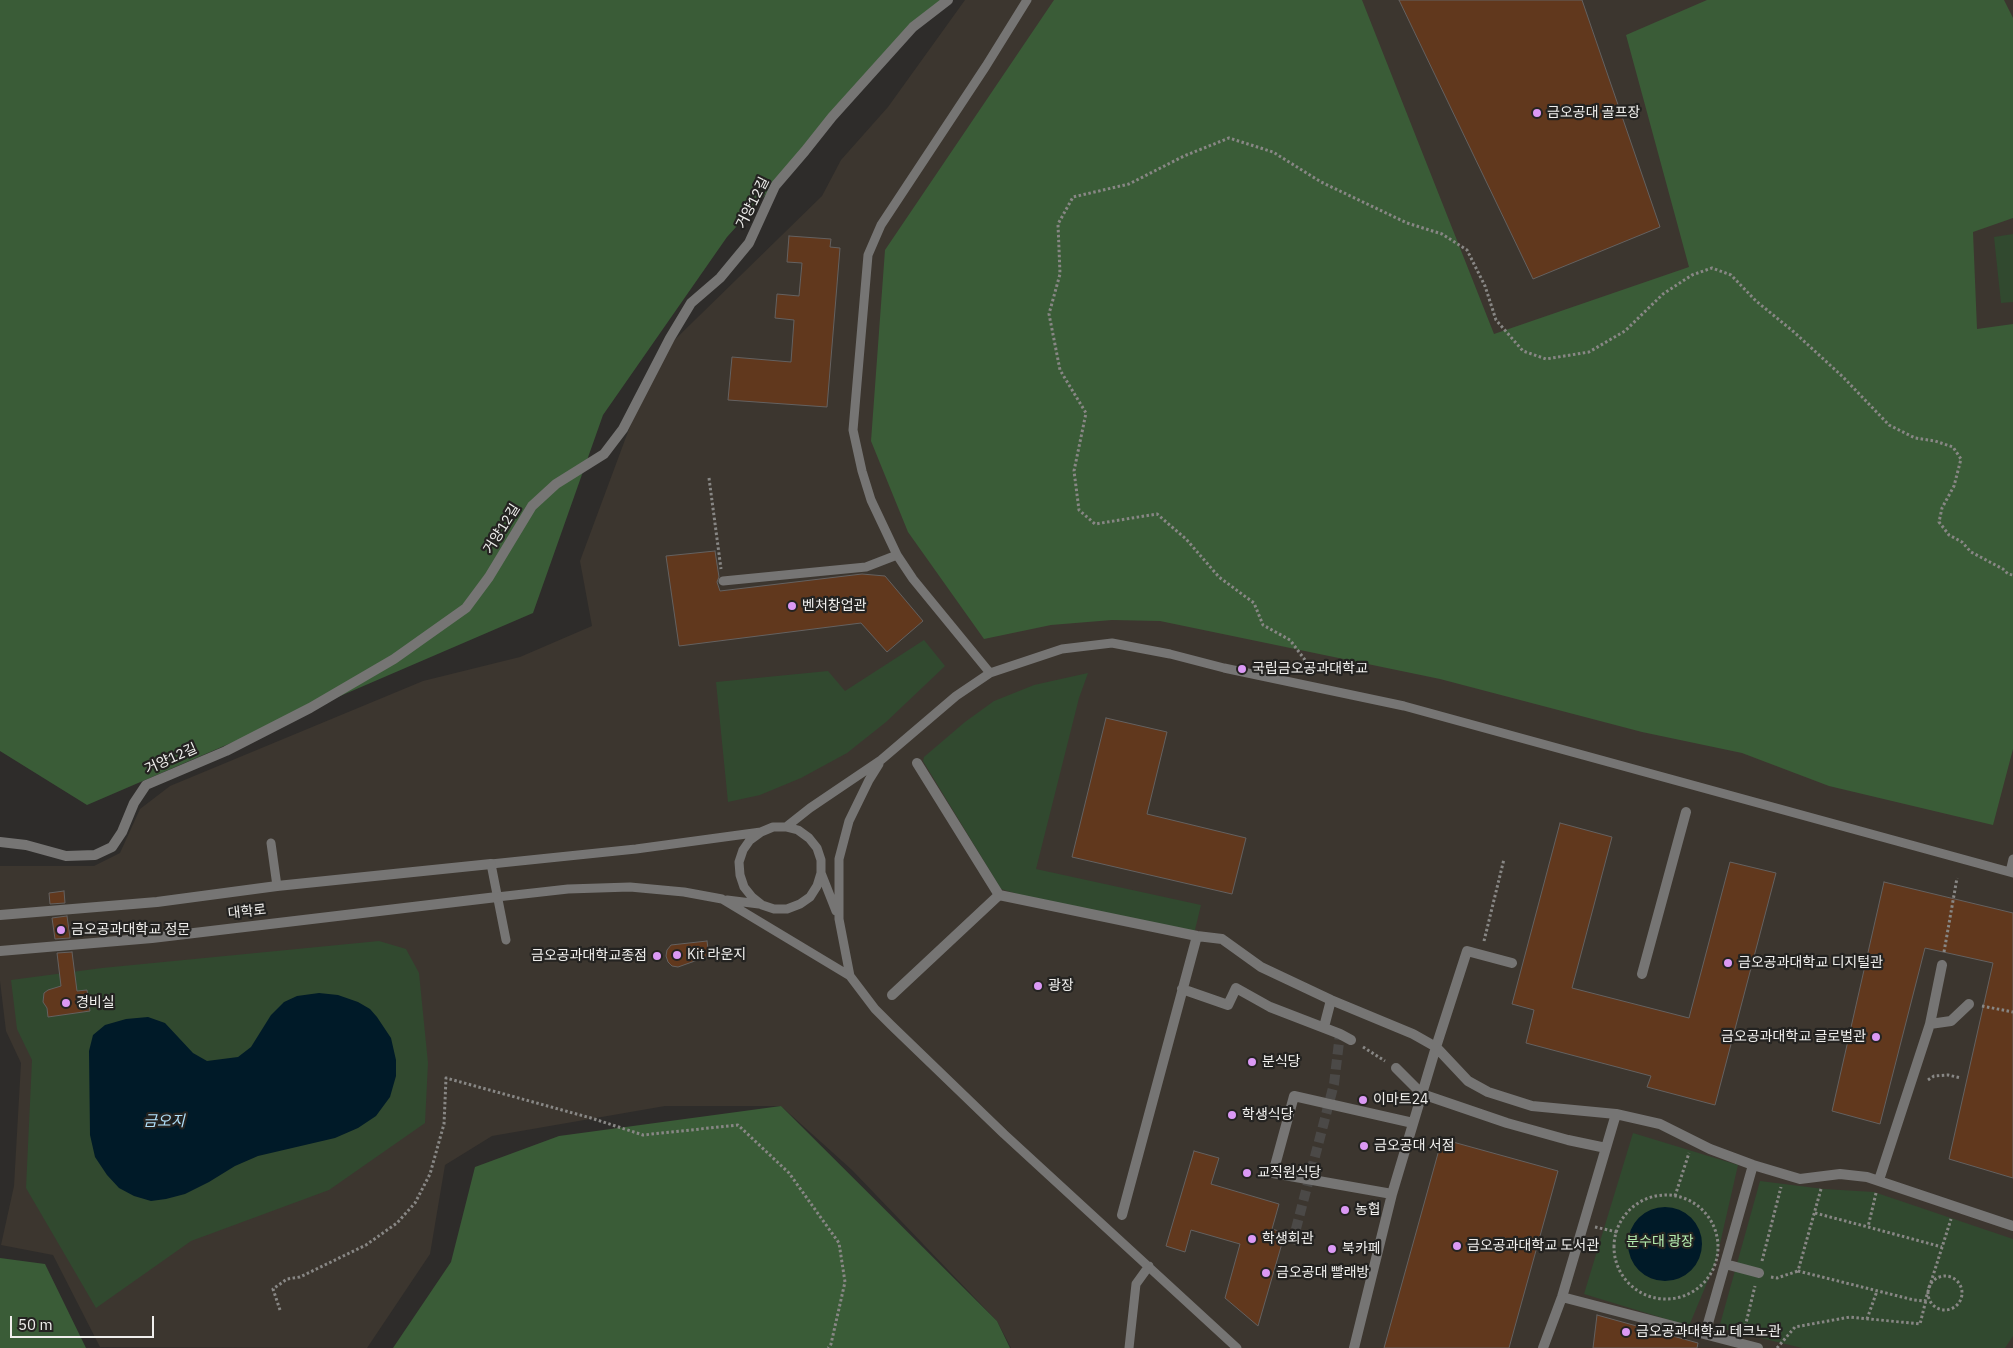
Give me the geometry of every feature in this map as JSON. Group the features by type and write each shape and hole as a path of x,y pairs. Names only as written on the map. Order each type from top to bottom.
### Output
{"street":[{"name":"거양12길","path":"0,842 26,845 66,856 95,855 112,847 122,832 134,803 146,785 226,751 310,708 394,659 466,608 489,577 532,506 556,484 604,454 623,428 670,338 691,303 720,278 749,243 775,186 832,117 913,27 948,0"},
{"path":"917,763 999,895 1197,936 1222,939 1261,968 1413,1034 1436,1046 1468,1081 1488,1092 1532,1106 1616,1114 1660,1124 1710,1149 1753,1165 1800,1179 1840,1174 1867,1177 2013,1226"},
{"path":"1642,974 1686,812"},
{"name":"대학로","path":"0,915 157,902 277,886 491,864"},
{"path":"892,995 999,895"},
{"name":"대학로","path":"0,951 152,938 496,897"},
{"path":"1122,1215 1197,936"},
{"path":"1354,1348 1392,1194 1436,1046 1467,951 1512,963"},
{"path":"1879,1180 1930,1024 1942,965"},
{"path":"1182,989 1228,1005 1236,988 1270,1007 1352,1040"},
{"path":"1324,1028 1331,1000"},
{"path":"1930,1024 1951,1021 1969,1004"},
{"path":"1396,1068 1422,1094 1507,1123 1568,1140 1606,1148"},
{"path":"1392,1194 1273,1173 1294,1096 1413,1123"},
{"path":"1544,1348 1562,1297 1616,1114"},
{"path":"1705,1334 1753,1165"},
{"path":"1725,1264 1759,1273"},
{"path":"1562,1297 1758,1348"}],"lane":[{"path":"990,673 913,579 896,555 871,500 853,430 868,255 881,225 986,66 1027,0"},
{"path":"723,581 866,567 896,555"},
{"path":"786,827 810,808 881,760 956,696 990,673 1062,649 1112,643 1404,706 2011,872 2013,859"},
{"path":"839,919 839,859 849,821 881,760"},
{"path":"496,897 568,889 630,887 684,892 722,900 762,905 774,909 787,908 800,904 810,896 817,886 821,873 821,860 813,843 798,830 786,827 772,827 750,840 743,850 740,862 740,875 744,887 752,898 762,905"},
{"path":"506,940 491,864 627,850 761,832"},
{"path":"271,844 277,886"},
{"path":"821,873 839,919 850,976"},
{"path":"722,900 850,976 875,1009 891,1026 1004,1134 1237,1348"},
{"path":"1128,1348 1136,1284 1149,1266"}],"path":[{"path":"1311,668 1290,640 1263,625 1254,603 1218,577 1186,539 1157,514 1095,524 1079,510 1074,471 1086,413 1060,370 1049,314 1060,274 1058,224 1073,197 1129,184 1184,156 1228,138 1273,152 1321,182 1406,224 1442,234 1467,250 1485,286 1496,320 1523,351 1546,359 1589,352 1604,344 1625,331 1663,294 1692,275 1712,268 1731,275 1756,301 1794,332 1843,377 1889,425 1915,438 1953,447 1961,459 1954,486 1942,508 1938,522 1949,535 1962,542 1972,552 2003,569 2008,574 2013,575"},
{"path":"709,478 723,581"},
{"path":"1481,954 1504,859"},
{"path":"1942,965 1957,878"},
{"path":"1969,1004 2013,1012"},
{"path":"1352,1040 1396,1068"},
{"path":"1907,1095 1934,1076 1948,1075 1961,1078"},
{"path":"280,1310 273,1289 287,1279 300,1277 366,1245 397,1223 415,1203 430,1174 444,1124 446,1078 591,1118 643,1135 738,1125 789,1173 839,1243 845,1282 831,1344 828,1348"},
{"path":"1675,1196 1693,1140"},
{"path":"1798,1272 1825,1176"},
{"path":"1868,1227 1879,1180"},
{"path":"1656,1196 1675,1196 1690,1201 1700,1208 1714,1226 1717,1238 1716,1261 1705,1281 1686,1295 1664,1299 1652,1298 1632,1287 1618,1268 1614,1246 1617,1232 1626,1214 1634,1206 1656,1196"},
{"path":"1759,1273 1777,1278 1798,1272 1877,1291 1925,1300 1955,1206"},
{"path":"1815,1213 1942,1247"},
{"path":"1584,1224 1617,1232"},
{"path":"1776,1348 1795,1327 1850,1317 1920,1324 1928,1288 1935,1278 1947,1276 1957,1281 1961,1286 1962,1298 1956,1307 1946,1311 1935,1308 1931,1304 1927,1293"},
{"path":"1867,1319 1877,1291"}],"shaded area":[{"name":"국립금오공과대학교","path":"965,0 2013,0 2013,1348 1011,1348 997,1321 852,1170 781,1106 665,1106 492,1136 445,1165 430,1254 367,1348 100,1347 53,1255 1,1245 14,1186 21,1063 6,1031 0,981 0,866 94,866 120,853 140,809 170,786 423,681 520,657 592,626 580,561 655,359 822,196 841,160 888,107"}],"green space":[{"path":"0,0 942,0 727,237 603,415 533,613 87,805 0,751"},
{"path":"1054,0 1362,0 1494,334 1689,267 1626,35 1707,0 2004,0 2013,18 2013,218 1973,232 1977,329 2013,324 2013,749 1993,825 1829,786 1742,753 1642,732 1440,679 1160,621 1112,620 1051,625 984,639 908,532 871,441 885,250"},
{"path":"2013,234 2013,302 2001,303 1994,237"},
{"path":"924,640 945,666 886,722 847,753 801,778 760,795 728,802 716,682 828,671 845,691"},
{"path":"1088,673 1079,698 1036,869 1201,905 1194,934 1024,896 1001,889 923,761 924,757 965,722 994,701 1034,685"},
{"path":"379,941 406,949 419,973 428,1063 425,1123 329,1190 191,1241 96,1308 26,1188 32,1060 17,1029 11,980 102,968"},
{"path":"781,1106 997,1321 1010,1348 393,1348 451,1262 475,1167 559,1136"},
{"name":"분수대 광장","path":"1633,1133 1738,1165 1716,1261 1689,1326 1584,1294"},
{"path":"1760,1181 1824,1189 1874,1192 2013,1239 2013,1336 2005,1348 1802,1348 1719,1328"},
{"path":"0,1258 45,1264 86,1348 0,1348"}],"water":[{"name":"금오지","path":"319,993 338,995 358,1002 370,1009 391,1038 396,1060 396,1076 390,1097 376,1116 358,1128 335,1138 258,1156 235,1166 185,1194 166,1199 151,1201 134,1196 119,1188 107,1175 95,1157 90,1135 89,1051 93,1035 105,1025 126,1019 148,1017 165,1023 193,1053 207,1061 238,1057 251,1047 271,1015 284,1002 297,996"},
{"path":"1658,1207 1672,1207 1686,1213 1696,1223 1702,1237 1700,1258 1686,1275 1672,1281 1658,1281 1644,1275 1634,1265 1628,1251 1628,1237 1634,1223 1644,1213"}],"building":[{"name":"금오공대 골프장","path":"1399,0 1582,0 1660,227 1533,279"},
{"path":"789,236 831,239 830,247 840,248 827,407 728,400 732,357 791,362 794,320 775,318 777,294 799,296 802,263 787,262"},
{"name":"벤처창업관","path":"715,551 719,577 717,582 720,591 862,574 885,576 923,621 887,652 861,623 679,646 666,556"},
{"path":"1106,718 1167,732 1147,814 1246,838 1232,894 1072,857"},
{"name":"금오공과대학교 디지털관","path":"1560,823 1612,837 1572,988 1689,1018 1730,862 1776,873 1715,1105 1647,1087 1651,1076 1526,1043 1534,1010 1512,1004"},
{"name":"금오공과대학교 글로벌관","path":"1884,882 2013,913 2013,1178 1949,1159 1993,963 1925,948 1880,1124 1832,1111"},
{"path":"64,891 65,903 50,904 49,893"},
{"path":"67,916 70,938 55,939 52,918"},
{"path":"707,941 709,956 678,967 672,966 668,962 667,950 671,945"},
{"name":"경비실","path":"72,952 77,991 87,990 90,1011 48,1017 47,1008 43,1002 44,993 61,986 57,953"},
{"name":"금오공과대학교 도서관","path":"1442,1139 1558,1171 1509,1348 1384,1348"},
{"name":"학생회관","path":"1194,1151 1219,1158 1211,1184 1279,1204 1272,1229 1285,1233 1258,1326 1225,1298 1240,1244 1191,1230 1185,1252 1166,1246"},
{"name":"금오공과대학교 테크노관","path":"1597,1315 1698,1343 1697,1348 1593,1348"}],"tunnel":[{"path":"1292,1244 1334,1084 1340,1034"}],"place":[{"name":"금오공대 골프장","path":"1537,113"},
{"name":"벤처창업관","path":"792,606"},
{"name":"국립금오공과대학교","path":"1242,669"},
{"name":"금오공과대학교 정문","path":"61,930"},
{"name":"Kit 라운지","path":"677,955"},
{"name":"금오공과대학교종점","path":"657,956"},
{"name":"금오공과대학교 디지털관","path":"1728,963"},
{"name":"광장","path":"1038,986"},
{"name":"경비실","path":"66,1003"},
{"name":"금오공과대학교 글로벌관","path":"1876,1037"},
{"name":"분식당","path":"1252,1062"},
{"name":"이마트24","path":"1363,1100"},
{"name":"학생식당","path":"1232,1115"},
{"name":"금오공대 서점","path":"1364,1146"},
{"name":"교직원식당","path":"1247,1173"},
{"name":"농협","path":"1345,1210"},
{"name":"학생회관","path":"1252,1239"},
{"name":"금오공과대학교 도서관","path":"1457,1246"},
{"name":"북카페","path":"1332,1249"},
{"name":"금오공대 빨래방","path":"1266,1273"},
{"name":"금오공과대학교 테크노관","path":"1626,1332"}]}
